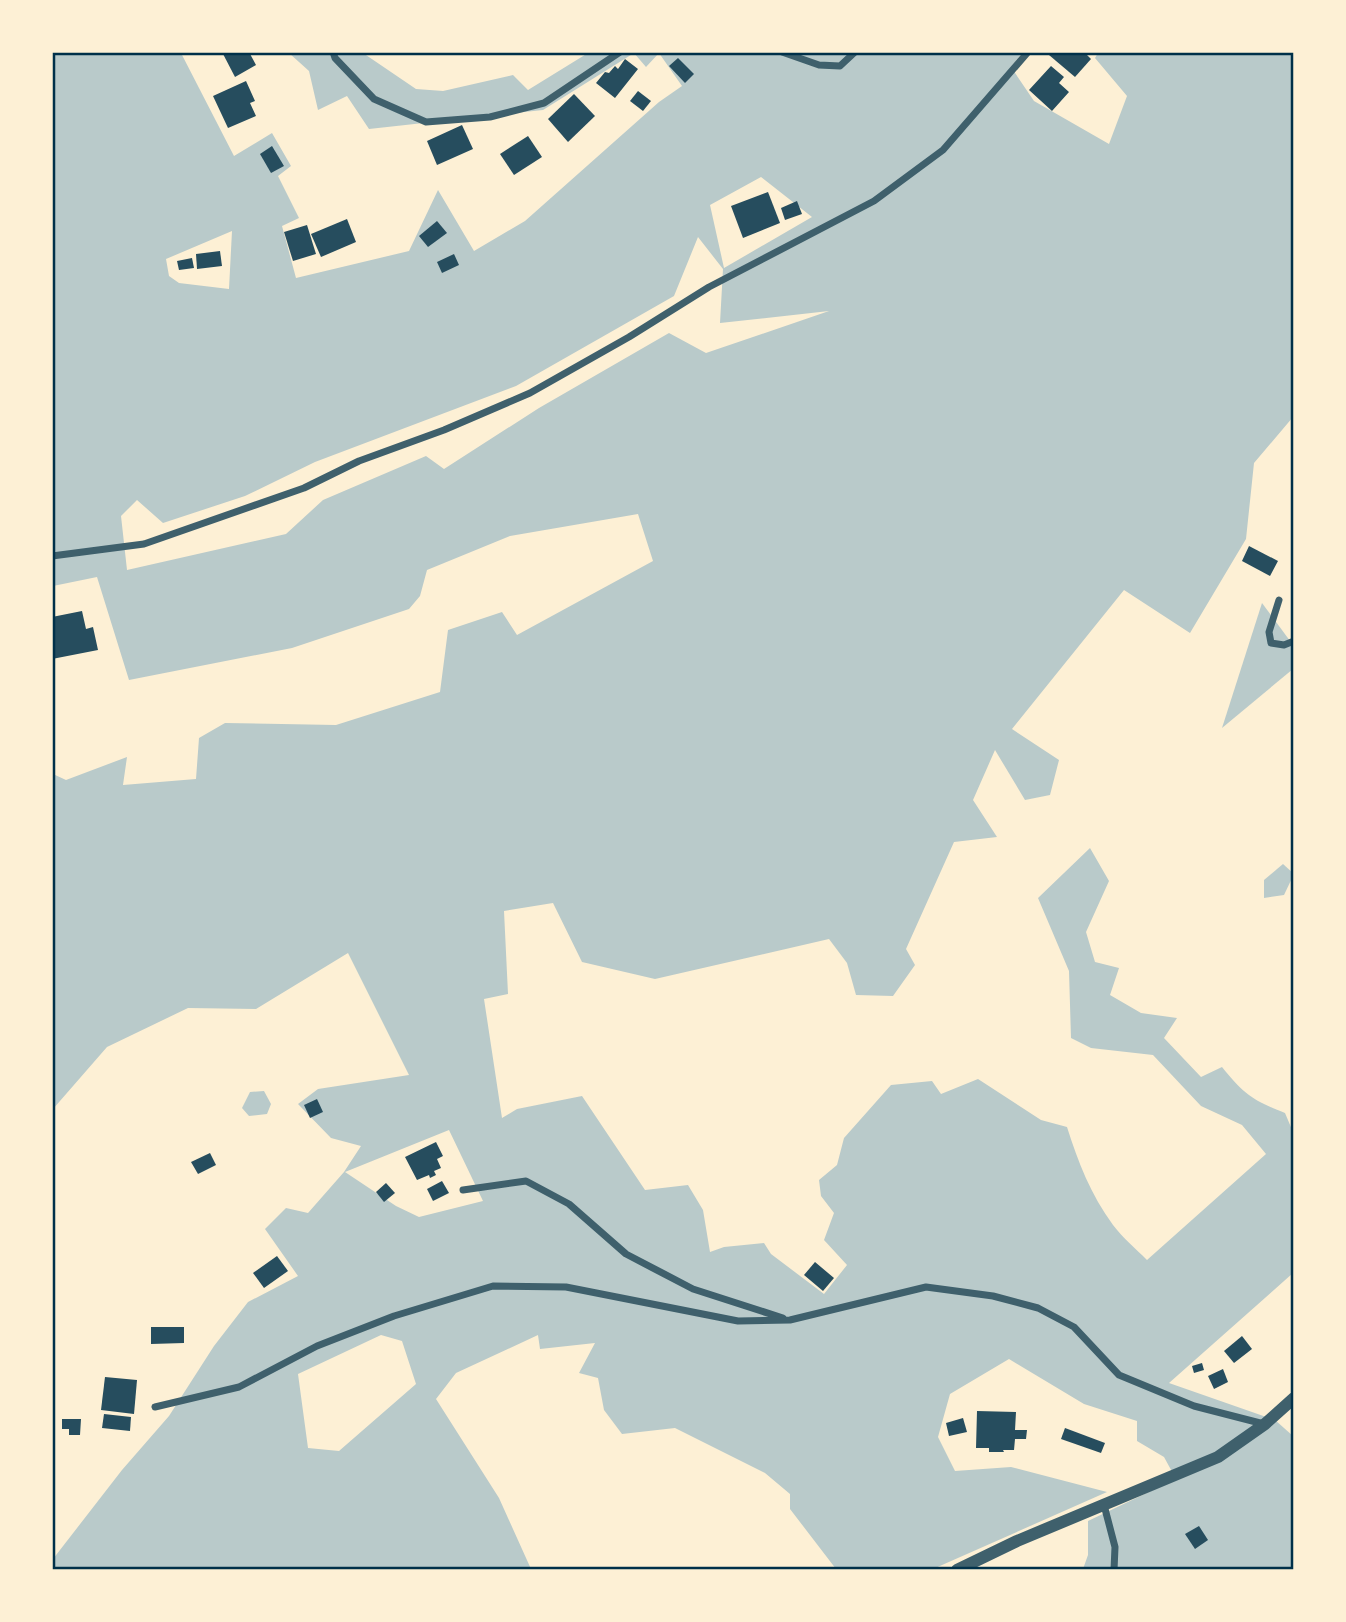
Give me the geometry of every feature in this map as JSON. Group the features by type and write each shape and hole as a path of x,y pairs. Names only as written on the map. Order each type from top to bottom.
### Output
{"street":[{"path":"333,52 335,58 374,99 426,122 490,117 544,103 620,52"},
{"path":"782,52 819,65 840,66 855,52"},
{"path":"52,556 144,544 304,488 359,461 444,430 530,393 629,337 709,287 874,201 943,150 1028,52"},
{"path":"1279,600 1269,632 1271,643 1284,645 1293,641"},
{"path":"463,1190 526,1181 569,1204 625,1254 693,1289 790,1320"},
{"path":"155,1407 239,1387 317,1346 394,1316 494,1286 566,1287 738,1321 790,1320 926,1287 993,1296 1038,1308 1074,1327 1119,1375 1194,1406 1265,1424"},
{"path":"957,1570 1017,1541 1218,1457 1265,1424 1293,1398"},
{"path":"1104,1505 1115,1548 1114,1570"}],"shaded area":[{"path":"53,53 181,53 234,156 272,133 291,166 278,176 299,218 282,226 296,278 409,251 438,190 474,251 525,221 659,102 682,86 659,53 1022,53 1011,67 1034,101 1109,144 1127,96 1095,58 1098,53 1293,53 1293,417 1254,463 1246,539 1190,633 1124,590 1012,729 1059,760 1050,795 1025,800 995,750 973,800 997,837 954,842 906,949 915,965 893,996 856,995 847,963 829,939 655,979 582,962 553,903 504,911 508,994 484,999 502,1118 517,1109 582,1096 645,1190 688,1185 703,1210 710,1252 724,1247 764,1243 771,1254 824,1294 847,1265 824,1240 834,1213 821,1196 819,1180 837,1165 844,1138 891,1085 932,1081 941,1094 978,1079 1041,1120 1067,1127 1081,1165 1105,1214 1147,1260 1266,1154 1242,1125 1201,1106 1153,1055 1091,1048 1071,1038 1069,971 1038,898 1090,848 1109,881 1086,932 1095,962 1119,968 1110,995 1141,1013 1177,1018 1164,1038 1201,1077 1222,1067 1249,1095 1285,1113 1293,1132 1293,1273 1169,1383 1275,1420 1293,1436 1293,1569 1083,1569 1088,1555 1088,1521 1176,1479 1164,1457 1137,1441 1137,1421 1084,1404 1009,1359 950,1394 938,1437 955,1471 1011,1467 1107,1492 933,1569 836,1569 790,1509 790,1494 765,1473 675,1428 622,1434 604,1410 598,1378 579,1373 595,1343 540,1349 538,1335 456,1373 436,1399 499,1498 531,1569 53,1570 53,1559 122,1470 169,1416 214,1346 248,1302 298,1276 265,1229 286,1208 308,1213 344,1172 361,1146 331,1138 298,1104 318,1089 409,1075 348,953 256,1009 188,1008 107,1047 53,1109 53,774 66,780 127,757 123,785 196,779 199,738 225,723 336,725 440,692 448,630 502,612 517,635 653,561 638,514 510,536 427,570 420,596 409,609 292,648 129,680 97,577 53,586","holes":["761,177 812,217 724,268 710,205","232,231 229,289 179,283 169,276 166,259","698,237 723,269 720,323 829,311 706,353 669,333 539,408 444,469 426,456 323,500 286,534 127,570 121,516 137,500 163,523 245,496 315,462 516,386 674,296","449,1130 483,1201 419,1217 396,1206 345,1172","381,1335 402,1341 416,1384 339,1451 308,1448 298,1374"]},
{"path":"289,53 363,53 416,89 443,91 513,75 528,90 588,53 634,53 543,110 369,129 347,96 318,110 309,71"},
{"path":"634,53 659,53 646,67"},
{"path":"1262,603 1293,645 1293,669 1222,728"},
{"path":"1283,864 1294,874 1284,895 1264,898 1264,880"},
{"path":"264,1091 271,1104 267,1114 249,1116 242,1108 250,1092"}],"building":[{"path":"222,52 249,52 256,65 235,77"},
{"path":"1051,52 1084,52 1091,59 1075,77 1049,55"},
{"path":"678,58 694,74 685,83 669,66"},
{"path":"625,59 638,69 615,98 596,83 605,72 609,73 615,66 618,69"},
{"path":"1051,66 1064,77 1059,83 1069,92 1052,111 1029,90"},
{"path":"246,81 255,101 250,103 256,116 228,128 213,96"},
{"path":"638,91 651,101 643,111 630,101"},
{"path":"574,94 595,116 568,142 548,119"},
{"path":"462,125 473,149 437,165 427,141"},
{"path":"528,136 542,157 514,175 500,154"},
{"path":"272,146 284,166 271,173 260,154"},
{"path":"768,192 780,223 743,238 731,206"},
{"path":"797,201 802,214 785,220 781,208"},
{"path":"347,219 356,242 321,257 311,234"},
{"path":"437,221 447,233 428,247 419,236"},
{"path":"307,225 316,254 293,261 284,232"},
{"path":"220,251 222,266 197,269 196,254"},
{"path":"454,254 459,265 442,273 437,262"},
{"path":"192,258 194,268 179,270 177,261"},
{"path":"1249,546 1278,561 1270,576 1242,561"},
{"path":"82,611 86,629 93,627 98,650 52,659 52,617"},
{"path":"317,1099 323,1112 310,1118 304,1105"},
{"path":"436,1142 443,1156 437,1159 441,1168 434,1171 436,1175 430,1178 429,1175 417,1180 405,1157"},
{"path":"210,1153 216,1165 198,1174 191,1162"},
{"path":"442,1181 449,1193 433,1201 427,1189"},
{"path":"386,1183 395,1193 384,1202 376,1192"},
{"path":"277,1256 288,1271 264,1288 253,1273"},
{"path":"815,1262 834,1278 823,1291 804,1275"},
{"path":"151,1327 184,1327 184,1343 151,1344"},
{"path":"1242,1336 1252,1349 1234,1363 1224,1351"},
{"path":"1202,1363 1204,1370 1194,1373 1192,1366"},
{"path":"1223,1369 1228,1382 1214,1389 1208,1376"},
{"path":"105,1377 137,1380 134,1414 101,1410"},
{"path":"977,1411 1016,1412 1015,1430 1027,1430 1026,1439 1015,1439 1014,1450 1003,1450 1004,1452 989,1452 989,1448 976,1448"},
{"path":"104,1414 131,1417 130,1431 102,1428"},
{"path":"963,1418 967,1432 949,1436 946,1423"},
{"path":"62,1419 81,1419 80,1435 69,1435 69,1429 62,1429"},
{"path":"1065,1428 1105,1443 1101,1453 1061,1439"},
{"path":"1199,1526 1208,1540 1195,1549 1185,1534"}]}
